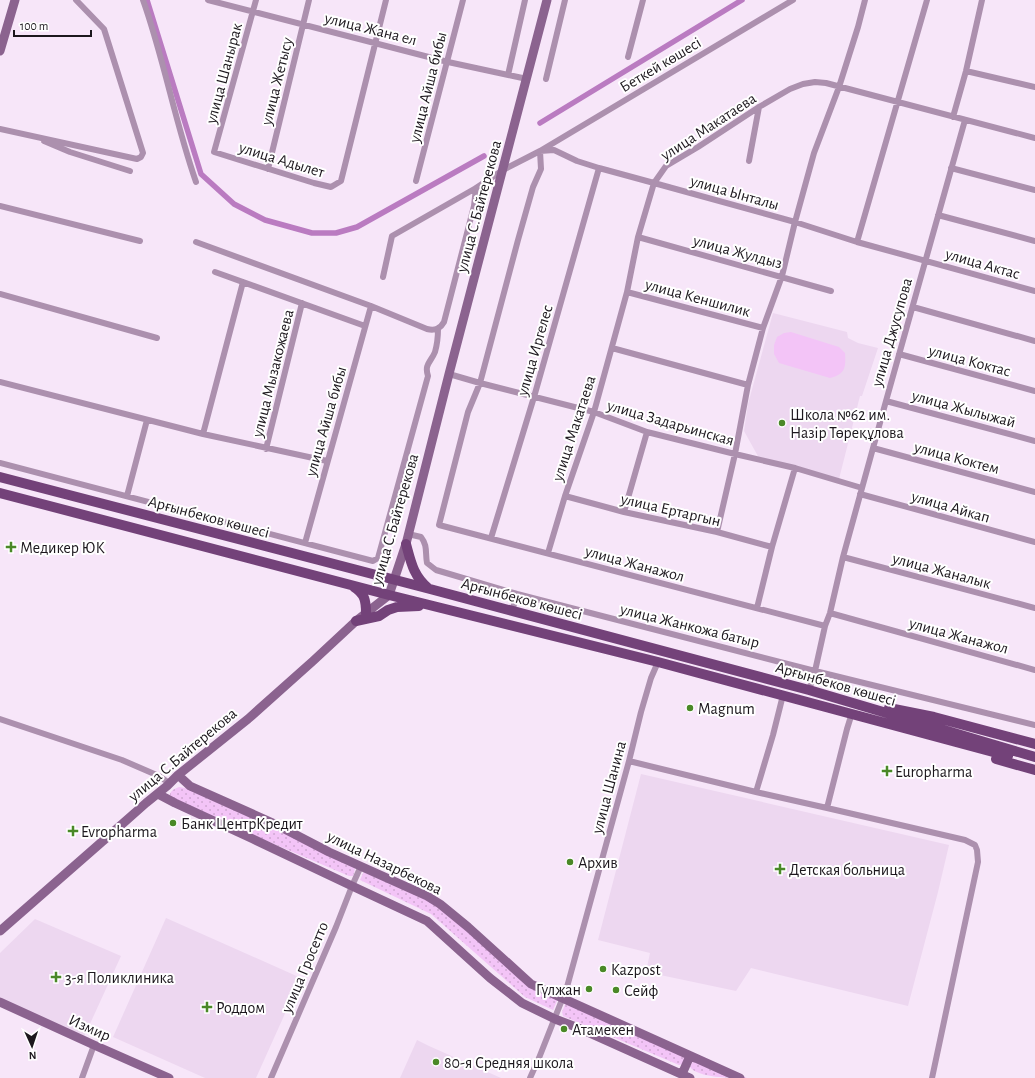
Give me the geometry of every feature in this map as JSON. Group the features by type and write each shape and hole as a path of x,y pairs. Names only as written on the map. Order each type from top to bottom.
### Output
{"main road":[{"name":"Арғынбеков көшесі","path":"0,477 809,690 1035,757"},
{"name":"Арғынбеков көшесі","path":"0,493 389,595 658,662 1035,763"},
{"path":"407,539 414,572 421,582 430,589"},
{"path":"351,585 363,595 366,613"},
{"path":"356,621 379,616 388,610 397,607 416,607 426,604"},
{"path":"868,707 900,709 1035,744"},
{"path":"867,718 911,735 1035,770"}],"street":[{"path":"0,48 15,0"},
{"path":"0,129 137,159 143,154 104,29 76,0"},
{"path":"143,0 196,182"},
{"name":"улица Жана ел","path":"208,0 448,62 527,79"},
{"name":"улица Шанырак","path":"214,152 256,0"},
{"name":"улица Жетысу","path":"268,169 309,0"},
{"path":"375,43 386,0"},
{"name":"улица Айша бибы","path":"416,181 463,0"},
{"path":"508,75 525,0"},
{"name":"улица С.Байтерекова","path":"0,930 178,775 248,719 356,621 389,595 407,539 547,0"},
{"path":"546,79 565,0"},
{"path":"628,57 643,0"},
{"name":"Беткей көшесі","path":"540,152 793,0"},
{"path":"717,532 735,454 748,385 763,328 782,276 814,153 839,87 865,0"},
{"path":"857,242 927,0"},
{"path":"953,117 966,71 982,0"},
{"name":"улица Адылет","path":"214,152 330,187 341,182 375,43"},
{"path":"966,71 1035,87"},
{"name":"улица Макатаева","path":"548,553 565,496 594,412 627,292 638,237 654,183 666,166 790,89 803,84 815,82 826,83 1035,138"},
{"path":"749,161 759,107"},
{"name":"улица Джусупова","path":"809,690 861,491 913,307 924,260 965,120"},
{"path":"28,135 70,152 130,171"},
{"name":"улица Ынталы","path":"540,152 554,150 577,161 599,168 795,222 857,242 924,260"},
{"path":"383,277 392,236 476,188 503,170 540,152 541,169 533,186 480,383"},
{"name":"улица Иргелес","path":"491,538 534,397 599,168"},
{"path":"952,168 1035,190"},
{"path":"0,463 373,561 378,558 428,376 426,368 435,351 438,329 444,322 474,206 476,188"},
{"path":"0,206 140,241"},
{"path":"938,215 1035,241"},
{"name":"улица Жулдыз","path":"638,237 782,276 831,291"},
{"path":"196,242 371,306 427,329 438,329"},
{"name":"улица Актас","path":"924,260 1035,291"},
{"path":"215,272 365,326"},
{"path":"203,434 243,282"},
{"name":"улица Кеншилик","path":"627,292 763,328"},
{"path":"0,294 157,338"},
{"name":"улица Мызакожаева","path":"266,449 302,303"},
{"name":"улица Айша бибы","path":"305,543 371,306"},
{"path":"913,307 1035,341"},
{"path":"612,348 748,385"},
{"name":"улица Коктас","path":"899,354 1035,391"},
{"name":"улица Задарьинская","path":"449,374 594,412 647,432 795,468 861,491"},
{"path":"0,382 203,434 266,449 327,461"},
{"name":"улица Жанажол","path":"480,383 468,412 439,525 825,626"},
{"name":"улица Жылыжай","path":"886,401 1035,441"},
{"path":"127,496 147,420"},
{"path":"624,512 647,432"},
{"name":"улица Коктем","path":"873,448 1035,492"},
{"path":"757,608 772,547 795,468"},
{"path":"97,502 101,489"},
{"name":"улица Айкап","path":"861,491 1035,542"},
{"name":"улица Ертаргын","path":"565,496 624,512 717,532 772,547"},
{"name":"улица Жанкожа батыр","path":"407,539 421,536 427,549 426,559 428,563 436,570 517,594 815,671 1035,725"},
{"name":"улица Жаналык","path":"843,558 1035,608"},
{"path":"512,611 517,594"},
{"name":"улица Жанажол","path":"830,613 1035,670"},
{"name":"улица Шанина","path":"530,1078 567,987 641,712 658,662"},
{"path":"756,792 773,736 783,695"},
{"path":"827,808 852,713"},
{"path":"0,719 122,760 159,776 169,783"},
{"path":"629,761 965,840 975,845 978,862 932,1078"},
{"name":"улица Назарбекова","path":"178,775 190,786 275,824 329,852 428,896 468,927 531,984 740,1078"},
{"path":"158,794 427,921 490,978 522,1003 686,1076 690,1056"},
{"name":"улица Гросетто","path":"271,1078 361,866"},
{"name":"Измир","path":"0,1002 169,1078"},
{"path":"82,1078 94,1045"}],"shaded area":[{"path":"773,313 847,332 848,338 858,343 878,348 862,396 860,396 839,479 759,458 744,431 748,404"},
{"path":"791,332 839,347 845,353 844,370 839,375 830,378 779,363 774,354 774,345 777,337 784,333"},
{"name":"Детская больница","path":"641,774 949,845 908,1006 751,968 736,991 646,972 650,953 598,940"},
{"path":"179,787 185,788 355,863 353,876 349,876 171,800 170,793"},
{"path":"365,869 440,902 529,983 559,996 553,1010 525,997 431,914 360,880"},
{"name":"Роддом","path":"166,918 301,978 256,1078 205,1078 113,1037"},
{"name":"3-я Поликлиника","path":"35,919 121,956 84,1037 0,999 0,953"},
{"path":"566,1002 687,1055 683,1064 679,1065 563,1016 562,1012"},
{"name":"80-я Средняя школа","path":"417,1040 429,1046 501,1078 400,1078"},
{"path":"698,1056 747,1078 716,1077 694,1071 690,1067 694,1059"}],"waterway":[{"path":"147,0 201,174 234,204 265,220 312,233 336,233 357,227 484,156"},
{"path":"540,123 742,0"}],"place":[{"name":"Школа №62 им. Назір Төреқұлова","path":"782,423"},
{"name":"Медикер ЮK","path":"11,547"},
{"name":"Magnum","path":"690,708"},
{"name":"Europharma","path":"887,771"},
{"name":"Банк ЦентрКредит","path":"173,823"},
{"name":"Evropharma","path":"73,831"},
{"name":"Архив","path":"570,862"},
{"name":"Детская больница","path":"780,869"},
{"name":"Kazpost","path":"603,969"},
{"name":"3-я Поликлиника","path":"56,977"},
{"name":"Гүлжан","path":"589,989"},
{"name":"Сейф","path":"616,990"},
{"name":"Роддом","path":"207,1007"},
{"name":"Атамекен","path":"564,1029"},
{"name":"80-я Средняя школа","path":"436,1062"}]}
